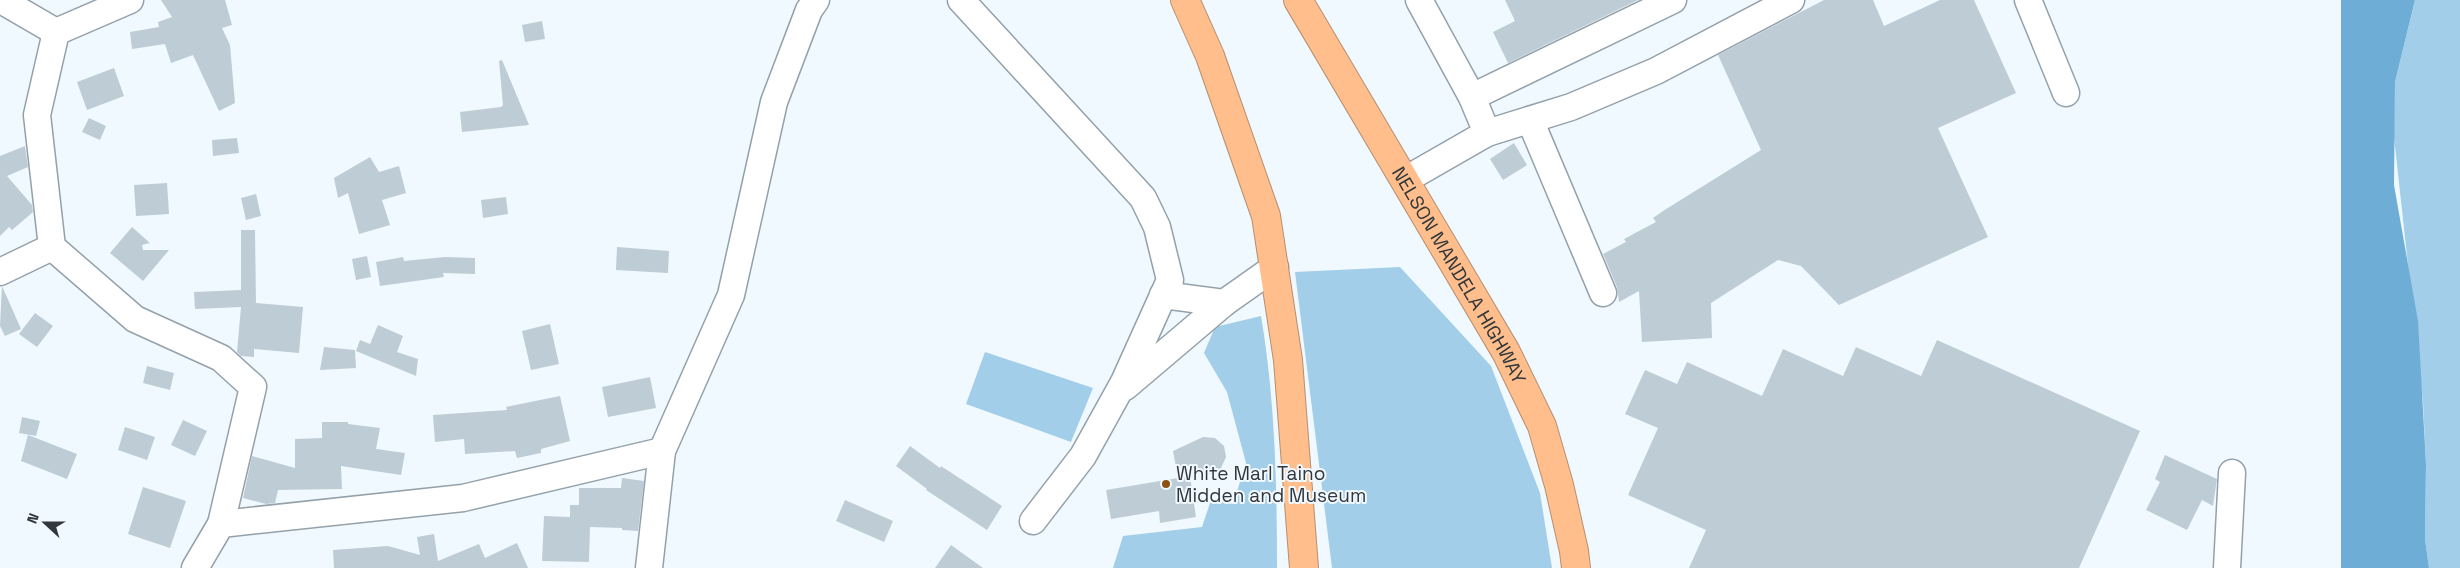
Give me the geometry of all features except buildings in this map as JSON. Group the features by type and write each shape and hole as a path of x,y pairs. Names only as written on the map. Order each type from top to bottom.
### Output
{"highway":[{"path":"1185,0 1210,56 1266,216 1288,360 1304,568"},
{"name":"NELSON MANDELA HIGHWAY","path":"1298,0 1506,352 1542,426 1559,486 1576,568"}],"street":[{"path":"1,0 56,32"},
{"path":"56,32 130,0"},
{"path":"649,568 662,451 731,295 774,102 809,10 816,0"},
{"path":"961,0 1143,198 1157,227 1167,260 1170,280 1119,392 1083,456 1033,521"},
{"path":"1419,0 1472,97 1487,133"},
{"path":"1472,97 1673,0"},
{"path":"1405,180 1487,133 1571,107 1656,70 1791,0"},
{"path":"2028,0 2066,93"},
{"path":"56,32 37,115 52,247 134,319 221,358 253,387 221,524 195,568"},
{"path":"1530,120 1604,293"},
{"path":"0,272 52,247"},
{"path":"1119,392 1224,303 1275,267"},
{"path":"1163,295 1224,303"},
{"path":"221,524 463,498 662,451"},
{"path":"2227,568 2232,473"}],"shaded area":[{"path":"2341,0 2415,0 2395,82 2394,185 2418,321 2426,464 2425,539 2429,568 2341,568"},
{"path":"2415,0 2460,0 2460,568 2429,568 2425,539 2426,464 2423,402 2394,137 2395,82"},
{"path":"1400,267 1491,366 1540,493 1552,568 1332,568 1295,272"},
{"path":"1261,316 1266,347 1274,441 1277,568 1113,568 1123,536 1202,527 1211,500 1233,504 1246,463 1227,392 1204,353 1215,327"},
{"path":"985,352 1093,388 1071,442 966,404"}],"place":[{"name":"White Marl Taino Midden and Museum","path":"1166,484"}]}
